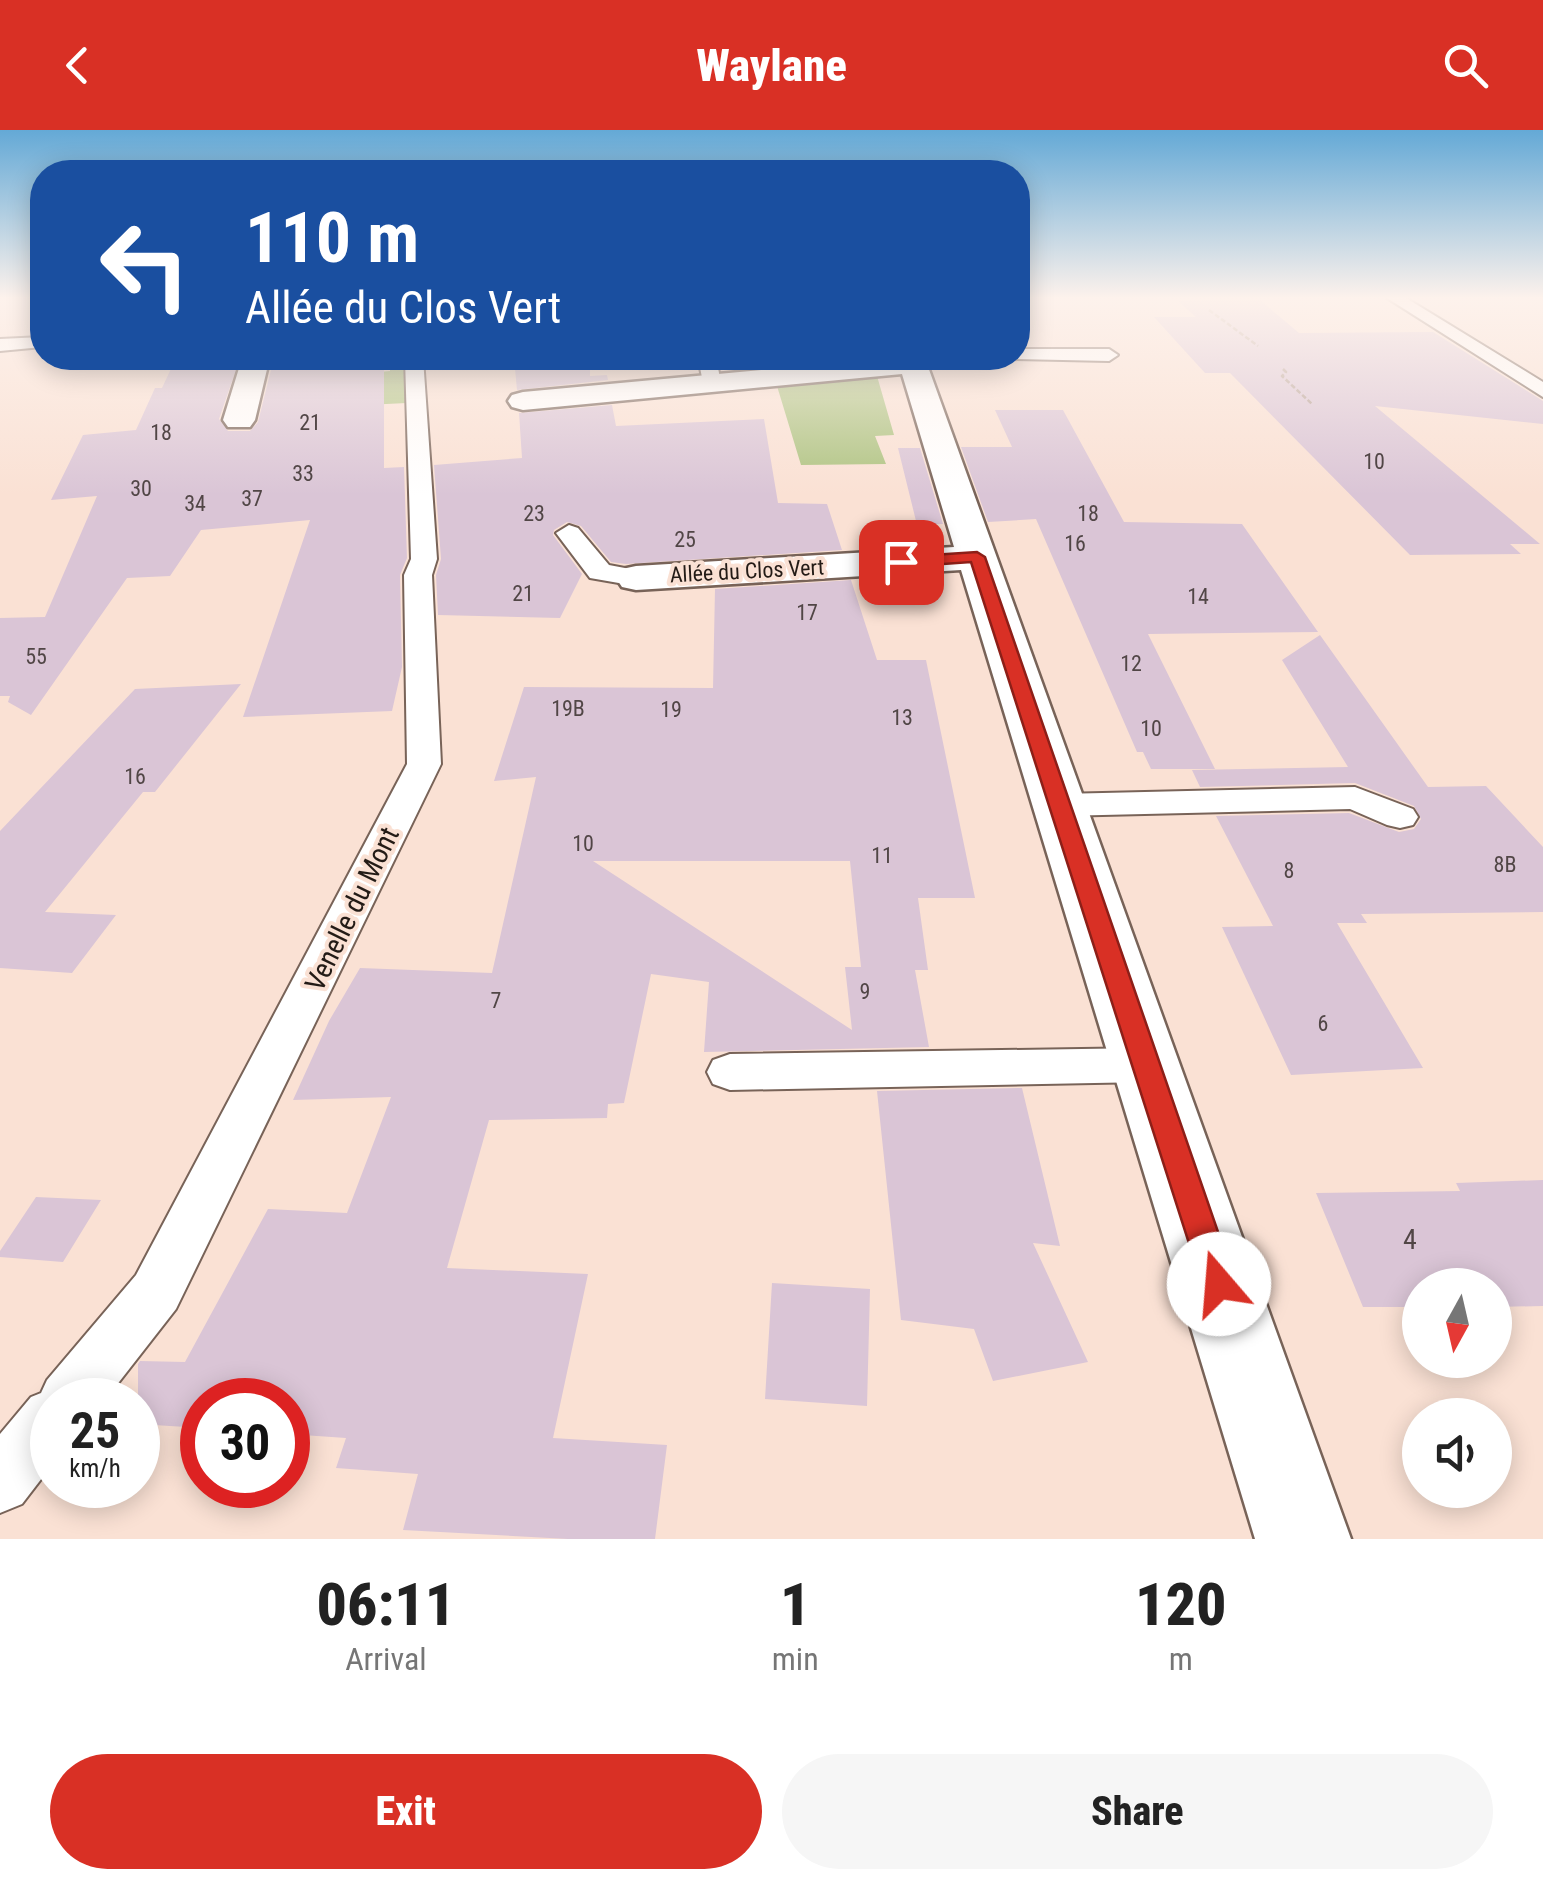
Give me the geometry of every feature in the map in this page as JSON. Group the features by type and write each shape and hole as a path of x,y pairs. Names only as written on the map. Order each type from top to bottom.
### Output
{"street":[{"path":"239,420 253,370"},
{"path":"523,401 709,370"},
{"path":"909,370 977,557 1303,1539"},
{"name":"Allée du Clos Vert","path":"636,578 977,557"}],"lane":[{"path":"1500,364 1543,391"},
{"name":"Venelle du Mont","path":"86,1378 156,1292 424,764 418,575 424,559 415,370"},
{"path":"569,533 600,572 636,578"},
{"path":"1060,805 1356,798 1400,817"},
{"path":"730,1072 1147,1064"},
{"path":"0,1482 30,1445"}],"path":[{"path":"1283,369 1286,372 1282,376 1312,404"}],"green space":[{"path":"406,370 407,403 365,405 368,373"},
{"path":"877,376 894,435 875,436 886,464 801,465 777,386"}],"building":[{"path":"1197,364 1484,364 1543,401 1543,424 1375,406 1540,544 1510,544 1521,554 1410,555 1230,373 1205,373"},
{"path":"170,370 236,370 219,419 228,431 250,431 258,422 271,370 384,370 384,468 404,467 407,558 400,575 402,667 392,711 243,717 310,520 201,530 170,576 127,578 31,715 8,702 10,696 0,696 0,618 45,617 97,496 51,500 83,435 136,430 155,388 162,388"},
{"path":"515,370 590,370 590,376 607,375 608,380 517,390"},
{"path":"612,405 616,426 764,419 778,503 827,504 842,550 626,564 611,562 581,526 567,522 553,535 582,574 560,618 438,615 436,575 441,559 434,465 522,458 519,413"},
{"path":"995,410 1063,410 1124,522 1242,524 1318,632 1148,634 1215,769 1151,769 1143,752 1137,752 1036,519 988,522 961,447 1012,447"},
{"path":"898,448 920,448 943,524 917,525"},
{"path":"851,580 877,660 926,660 975,898 918,898 928,970 915,970 929,1047 704,1052 709,982 651,974 624,1103 608,1104 607,1118 489,1120 447,1268 588,1274 553,1438 667,1445 655,1539 568,1539 403,1530 418,1474 336,1468 346,1438 310,1436 310,1378 180,1378 180,1427 160,1425 160,1378 138,1378 138,1364 185,1362 268,1209 347,1213 391,1097 293,1100 329,1021 360,968 492,973 536,777 494,781 524,687 713,688 715,589","holes":["593,861 850,861 861,967 845,967 852,1030"]},
{"path":"1320,635 1428,787 1486,786 1543,847 1543,912 1361,914 1367,923 1337,923 1423,1068 1291,1075 1222,927 1273,926 1216,816 1349,813 1399,832 1414,829 1421,819 1414,806 1355,783 1200,787 1192,770 1348,767 1282,660"},
{"path":"241,684 155,792 143,792 45,912 116,915 72,973 0,968 0,831 135,689"},
{"path":"1022,1088 1060,1246 1033,1243 1088,1362 993,1381 974,1329 901,1320 877,1091"},
{"path":"1543,1180 1543,1306 1512,1307 1512,1268 1402,1268 1402,1307 1363,1307 1316,1193 1460,1191 1456,1183"},
{"path":"36,1197 101,1200 63,1262 0,1257 0,1251"},
{"path":"772,1283 870,1289 867,1406 765,1399"}],"route":[{"path":"901,562 977,557 1219,1284"}]}
